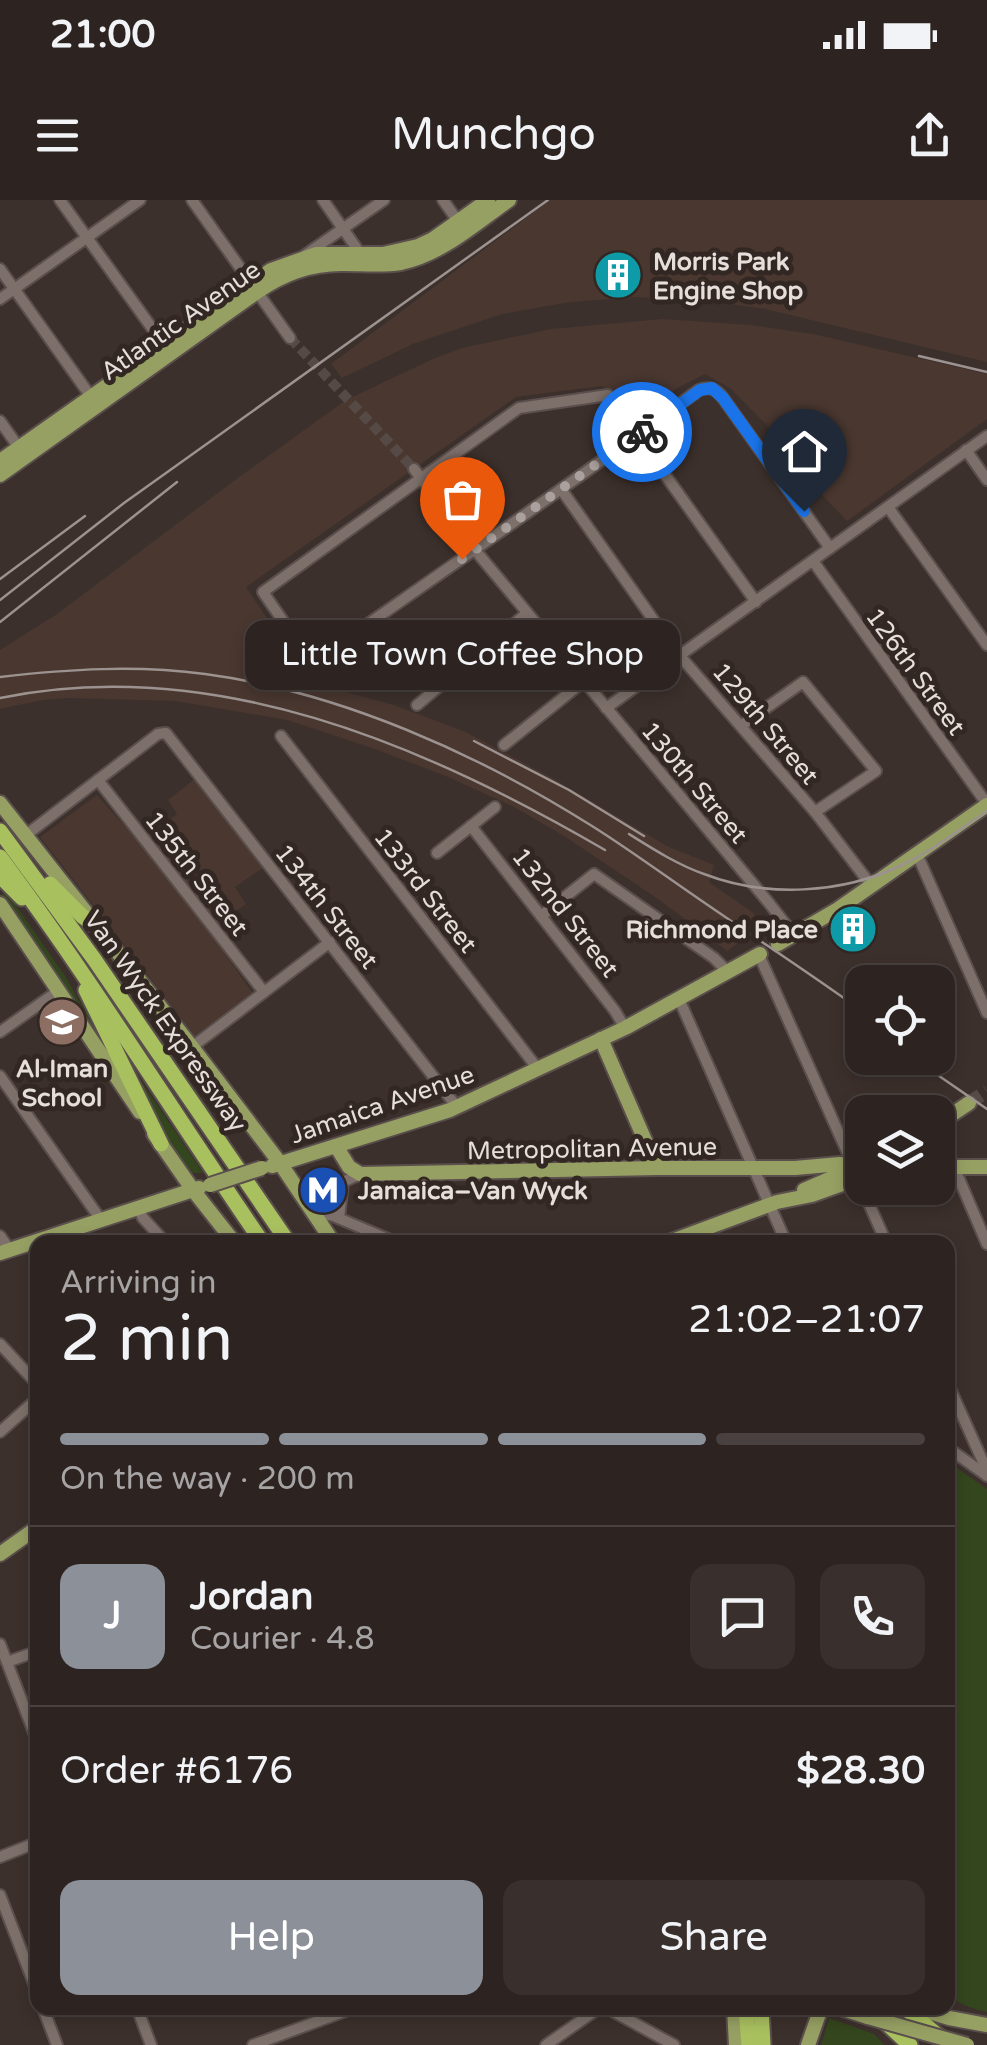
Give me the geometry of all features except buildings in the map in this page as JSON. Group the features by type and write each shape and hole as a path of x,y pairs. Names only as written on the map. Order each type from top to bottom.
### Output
{"highway":[{"name":"Van Wyck Expressway","path":"3,844 45,919 257,1235"},
{"name":"Van Wyck Expressway","path":"3,844 110,982 283,1235"},
{"path":"3,844 31,860 82,916 99,928"},
{"path":"0,876 45,919"},
{"path":"62,942 160,1144"},
{"path":"747,2015 749,2045"},
{"path":"761,2015 763,2045"},
{"path":"877,2015 908,2045"},
{"path":"914,2015 950,2045"}],"main road":[{"name":"Atlantic Avenue","path":"0,475 22,452 278,266 333,253 394,264 422,257 448,244 488,200"},
{"name":"Atlantic Avenue","path":"462,226 509,200"},
{"name":"Atlantic Avenue","path":"254,287 308,267 364,259"},
{"name":"Atlantic Avenue","path":"0,461 22,452"},
{"path":"0,802 192,1047 328,1235"},
{"path":"778,944 838,910 987,804"},
{"path":"0,904 160,1144 228,1235"},
{"name":"Jamaica Avenue","path":"60,1235 457,1106 625,1028 759,954"},
{"path":"600,1039 657,1168"},
{"path":"955,1113 969,1102"},
{"path":"336,1146 350,1169 360,1174"},
{"name":"Metropolitan Avenue","path":"360,1174 845,1165"},
{"path":"955,1166 987,1168"},
{"path":"794,1168 817,1170 822,1181"},
{"path":"688,1235 845,1174"},
{"path":"790,1198 812,1195 845,1177"},
{"name":"Jamaica Avenue","path":"5,1252 30,1245"},
{"path":"0,1554 30,1533"},
{"path":"955,2014 970,2021"},
{"path":"734,2015 736,2045"},
{"path":"808,2045 819,2015"},
{"path":"862,2015 968,2045"},
{"path":"944,2015 987,2025"}],"street":[{"path":"60,200 167,349"},
{"path":"0,299 140,200"},
{"path":"192,200 290,338"},
{"path":"323,200 364,259"},
{"path":"300,258 384,200"},
{"path":"443,200 462,226"},
{"path":"0,269 94,401"},
{"path":"756,602 635,436 608,396 519,408 418,473 262,592 312,664 475,550 560,489 635,436 700,390 708,388 723,398 830,548"},
{"path":"0,421 22,452"},
{"path":"606,708 987,436"},
{"path":"966,450 987,480"},
{"name":"130th Street","path":"418,473 475,550 794,935"},
{"name":"129th Street","path":"560,489 681,656 815,812 871,885"},
{"path":"888,507 987,645"},
{"name":"126th Street","path":"813,562 987,804"},
{"path":"417,705 527,612"},
{"path":"504,746 584,680"},
{"path":"742,725 803,682 876,771 815,812"},
{"name":"134th Street","path":"98,780 158,734 168,735 457,1106"},
{"name":"133rd Street","path":"280,736 538,1069"},
{"path":"26,835 98,780"},
{"name":"135th Street","path":"98,780 264,992"},
{"path":"437,853 495,807"},
{"name":"132nd Street","path":"471,826 625,1028"},
{"path":"918,854 987,1014"},
{"path":"541,916 594,874 714,958 728,972"},
{"path":"192,1047 330,942"},
{"path":"759,954 845,1137"},
{"path":"0,1032 58,991"},
{"path":"680,999 783,1235"},
{"path":"0,1076 102,1220"},
{"path":"338,1218 343,1182 360,1174"},
{"path":"955,1183 987,1244"},
{"path":"873,1205 884,1235"},
{"path":"138,1208 159,1235"},
{"path":"315,1216 325,1214 378,1235"},
{"path":"0,1236 5,1252"},
{"path":"0,1344 30,1376"},
{"path":"955,1401 987,1476"},
{"path":"0,1432 30,1405"},
{"path":"955,1450 967,1445 967,1430"},
{"path":"955,1453 987,1476"},
{"path":"0,1644 30,1722"},
{"path":"7,1662 30,1654"},
{"path":"0,1857 30,1845"},
{"path":"0,1895 30,1973"},
{"path":"45,2015 57,2045"},
{"path":"140,2015 151,2045"},
{"path":"253,2045 335,2015"},
{"path":"546,2045 589,2015"},
{"path":"620,2015 673,2045"}],"shaded area":[{"path":"550,200 987,200 987,362 765,309 637,297 570,302 502,314 413,344 342,378 331,364"},
{"path":"662,319 813,334 987,374 987,419 847,521 810,482 813,473 730,388 705,374 636,416 618,393 601,386 516,397 246,587 319,685 394,705 466,732 667,846 714,865 709,882 764,925 727,951 661,901 516,808 375,749 287,720 176,701 68,698 0,709 0,650 57,614 346,400 462,348 551,329"},
{"path":"196,778 267,865 235,887 246,904 209,931 252,992 195,1036 40,837 97,795 140,843 177,814 168,800"}],"green space":[{"path":"7,893 86,1013 89,1011 118,1073 0,895"},
{"path":"86,923 200,1068 190,1074"},
{"path":"112,1038 203,1173 193,1173 171,1148"},
{"path":"955,1467 987,1489 987,2012 955,1998"},
{"path":"829,2018 874,2034 884,2045 821,2045"}],"tunnel":[{"path":"290,338 414,469"},
{"path":"969,1103 987,1091"}],"railway":[{"path":"0,600 124,503 548,200"},
{"path":"919,356 987,372"},
{"path":"0,622 177,482"},
{"path":"0,579 85,516"},
{"path":"0,677 102,669 205,674 306,695 357,711 455,751 548,800 640,858 845,999"},
{"path":"0,698 80,688 159,688 238,699 315,718 391,744 464,776 605,850"},
{"path":"474,741 569,790 644,836"},
{"path":"629,834 685,866 728,882 804,889 879,875 935,847 987,811"},
{"path":"938,1075 987,1109"}],"way so far":[{"path":"462,559 642,432"}],"place":[{"name":"Morris Park Engine Shop","path":"618,275"},
{"name":"Little Town Coffee Shop","path":"462,559"},
{"name":"Richmond Place","path":"853,929"},
{"name":"Al-Iman School","path":"62,1022"},
{"name":"Jamaica–Van Wyck","path":"323,1190"}],"route":[{"path":"642,432 700,390 712,388 804,511"}]}
